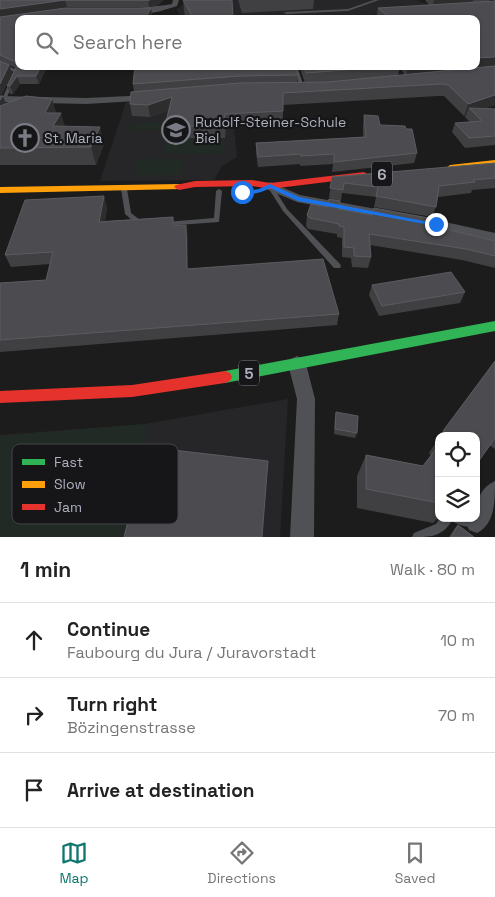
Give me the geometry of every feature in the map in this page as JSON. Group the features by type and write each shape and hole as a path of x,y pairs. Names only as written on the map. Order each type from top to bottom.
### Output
{"main road":[{"path":"440,169 495,162"},
{"name":"6","path":"173,188 195,184 252,182 270,186 375,174"},
{"name":"6","path":"0,190 173,188 219,192 260,191 270,186"},
{"name":"5","path":"0,398 132,391 202,382 444,334 495,326"}],"street":[{"path":"120,10 162,9 175,5 176,0"},
{"path":"2,99 94,101 163,98"},
{"path":"270,186 298,198 436,224 495,238"},
{"path":"297,364 306,398 302,537"},
{"path":"480,506 495,492"}],"lane":[{"path":"286,12 348,10 377,0"},
{"path":"0,63 17,71 2,99"},
{"path":"296,70 303,90"},
{"path":"270,186 285,210 337,266"},
{"path":"124,189 128,214 142,225 152,224"},
{"path":"161,224 217,220 219,192"},
{"path":"418,537 440,528 444,522"}],"shaded area":[{"path":"183,0 417,0 435,8 370,15 180,15 176,9 185,4"},
{"name":"Rudolf-Steiner-Schule Biel","path":"230,94 237,157 222,166 214,180 100,181 126,102"},
{"path":"162,122 161,130 128,131 130,123"},
{"path":"167,138 225,138 224,154 163,154"},
{"path":"138,159 184,159 181,175 134,175"},
{"path":"288,399 280,537 0,537 0,435 145,424"},
{"path":"145,424 145,444 12,444 12,524 123,524 120,537 0,537 0,436"}],"building":[{"path":"0,0 65,0 0,9"},
{"path":"183,0 232,0 233,15 191,15"},
{"path":"495,1 495,57 480,58 480,15 386,15 378,8"},
{"path":"65,8 151,8 147,15 15,15 15,62 0,55 0,17"},
{"path":"0,61 9,65 0,84"},
{"path":"495,66 495,95 468,104 448,85 441,84 283,93 283,111 225,114 225,126 165,126 172,97 148,105 130,104 131,92 240,83 328,82 453,70 480,70 480,67"},
{"path":"15,69 39,70 36,76 17,76 10,86 7,86"},
{"path":"135,70 296,70 298,75 240,76 133,84"},
{"path":"305,70 344,70 306,73"},
{"path":"26,96 52,99 45,113 61,113 53,126 100,127 91,147 0,148 0,106"},
{"path":"469,108 495,109 495,136 469,138 455,123 482,121"},
{"path":"364,115 378,116 380,125 405,126 406,129 412,129 417,153 334,162 334,154 258,157 256,143 366,137"},
{"path":"495,163 495,178 439,186 436,207 376,196 378,187 344,183 343,190 330,188 332,177"},
{"path":"104,196 99,222 173,217 173,226 186,225 187,269 323,259 339,314 0,340 0,283 46,280 53,252 5,255 25,200"},
{"path":"329,199 340,201 338,209 372,215 374,208 434,219 433,226 495,241 495,256 466,249 369,234 371,257 354,256 354,248 344,247 344,227 339,226 339,224 310,218 307,215 311,204 328,207"},
{"path":"451,272 465,292 382,306 372,285"},
{"path":"495,361 495,438 480,459 480,432 443,431"},
{"path":"336,412 358,416 357,433 335,429"},
{"path":"435,450 435,502 366,489 366,455 423,466"},
{"path":"178,451 268,461 262,537 124,537 127,524 178,524"},
{"path":"458,525 474,537 451,537"}],"traffic: fast":[{"path":"225,377 495,326"}],"traffic: slow":[{"path":"450,168 495,163"},
{"path":"0,190 179,187"}],"traffic: jam":[{"path":"179,187 195,184 252,183 270,186 364,175"},
{"path":"0,397 132,391 225,377"}],"place":[{"name":"Rudolf-Steiner-Schule Biel","path":"176,130"},
{"name":"St. Maria","path":"25,138"}],"route":[{"path":"242,192 260,191 270,186 289,196 436,224"}]}
